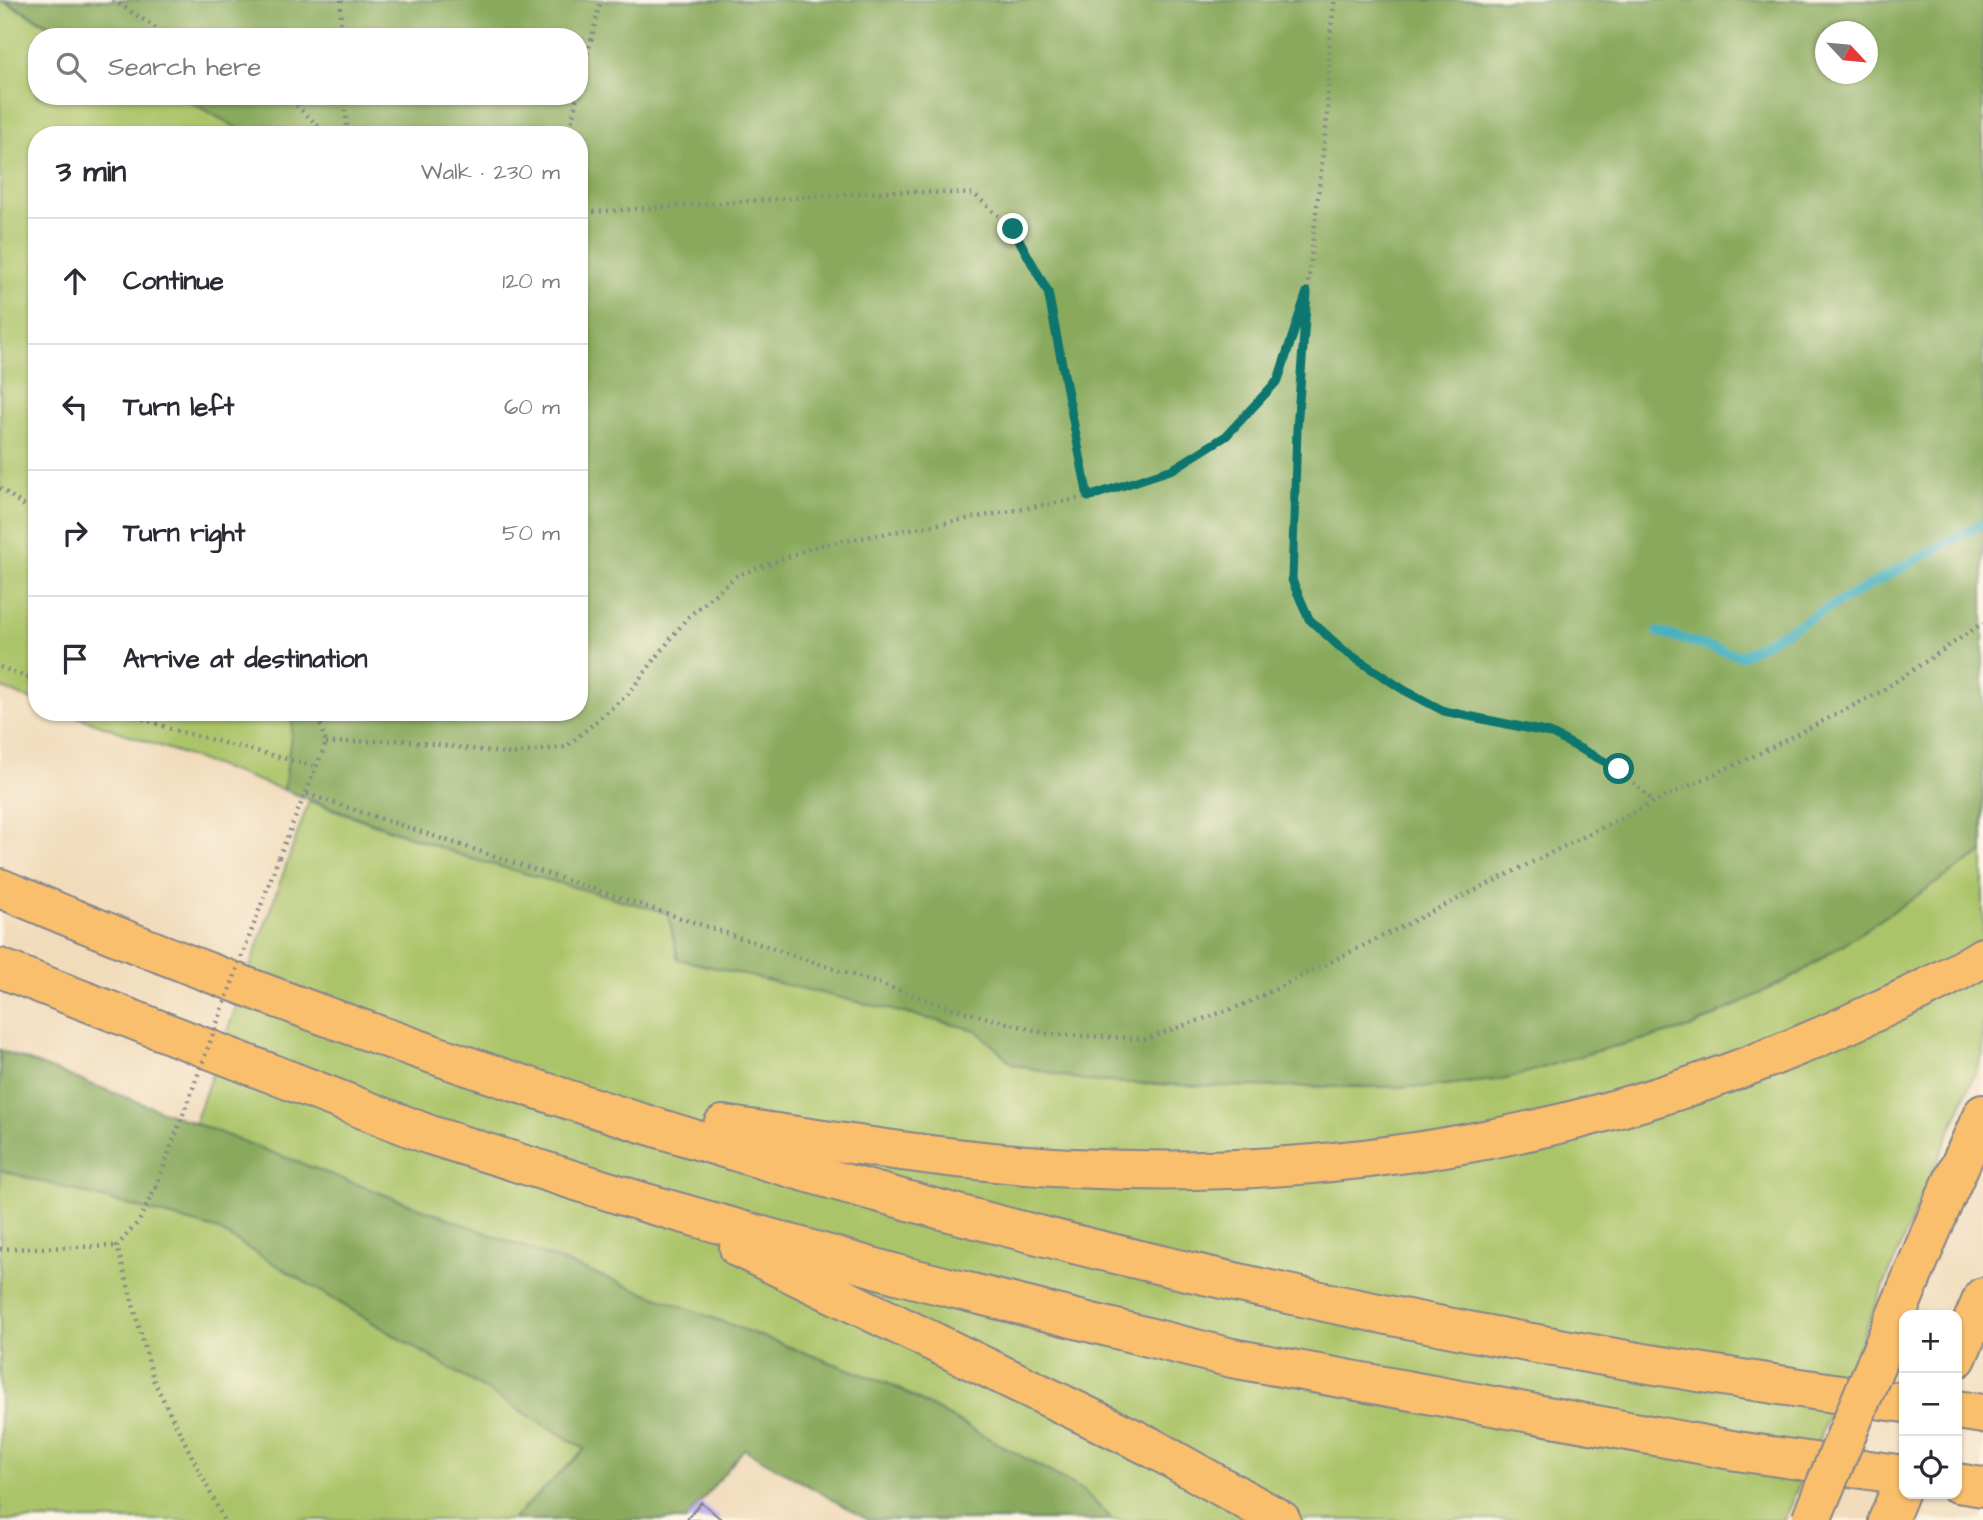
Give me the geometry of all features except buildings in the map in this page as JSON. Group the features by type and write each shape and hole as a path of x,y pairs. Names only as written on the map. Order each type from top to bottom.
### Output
{"main road":[{"path":"0,888 290,1004 583,1106 915,1202 1236,1283 1584,1353 1750,1382 1899,1402"},
{"path":"583,1106 933,1156 1072,1168 1213,1169 1380,1159 1536,1131 1712,1080 1795,1048 1890,1005 1983,957"},
{"path":"0,968 430,1135 646,1203 900,1275 1232,1358 1737,1451 1899,1474"},
{"path":"1811,1520 1942,1205 1983,1114"},
{"path":"646,1203 1149,1446 1281,1520"},
{"path":"1962,1346 1983,1297"},
{"path":"1962,1411 1983,1414"},
{"path":"1962,1484 1983,1487"},
{"path":"1888,1520 1899,1493"}],"path":[{"path":"113,0 157,28"},
{"path":"124,0 128,7"},
{"path":"340,28 341,0"},
{"path":"588,52 601,0"},
{"path":"1335,0 1330,33 1327,118 1307,292 1297,429 1292,580 1309,619 1343,650 1404,690 1444,711 1550,733 1619,769 1654,802"},
{"path":"296,105 318,126"},
{"path":"345,105 347,126"},
{"path":"571,126 576,105"},
{"path":"588,211 892,191 974,194 1013,229 1048,292 1088,497"},
{"path":"326,743 400,740 511,754 566,747 628,694 687,618 736,576 817,546 1088,497 1173,469 1226,436 1278,380 1307,292"},
{"path":"0,488 28,508"},
{"path":"307,794 958,1010 1049,1034 1145,1039 1243,1005 1654,802 1760,754 1880,691 1983,623"},
{"path":"0,667 28,678"},
{"path":"148,721 317,767"},
{"path":"0,1250 117,1246 139,1221 156,1187 289,827 307,794 326,743 319,721"},
{"path":"321,721 321,729"},
{"path":"117,1246 154,1381 224,1520"}],"green space":[{"path":"0,0 54,28 28,28 28,105 196,105 235,126 28,126 28,698 0,687"},
{"path":"4,0 1983,0 1983,852 1795,976 1690,1028 1596,1051 1506,1079 1424,1087 1204,1086 1087,1081 1013,1064 976,1030 678,959 668,913 469,858 284,790 293,721 588,721 588,126 234,126 196,105 588,105 588,28 55,28"},
{"path":"89,721 293,721 284,790"},
{"path":"309,801 469,858 668,913 678,959 976,1030 1013,1064 1087,1081 1204,1086 1424,1087 1506,1079 1596,1051 1690,1028 1795,976 1983,852 1983,1054 1784,1520 1112,1520 1083,1490 891,1385 194,1125"},
{"path":"0,1050 891,1385 1083,1490 1112,1520 868,1520 744,1449 686,1520 512,1520 585,1449 216,1229 0,1170"},
{"path":"0,1170 216,1229 585,1449 512,1520 0,1520"}],"waterway":[{"path":"1658,632 1741,656 1983,523"}],"route":[{"path":"1013,229 1048,292 1088,497 1173,469 1226,436 1278,380 1307,292 1297,429 1292,580 1309,619 1343,650 1404,690 1444,711 1550,733 1619,769"}]}
